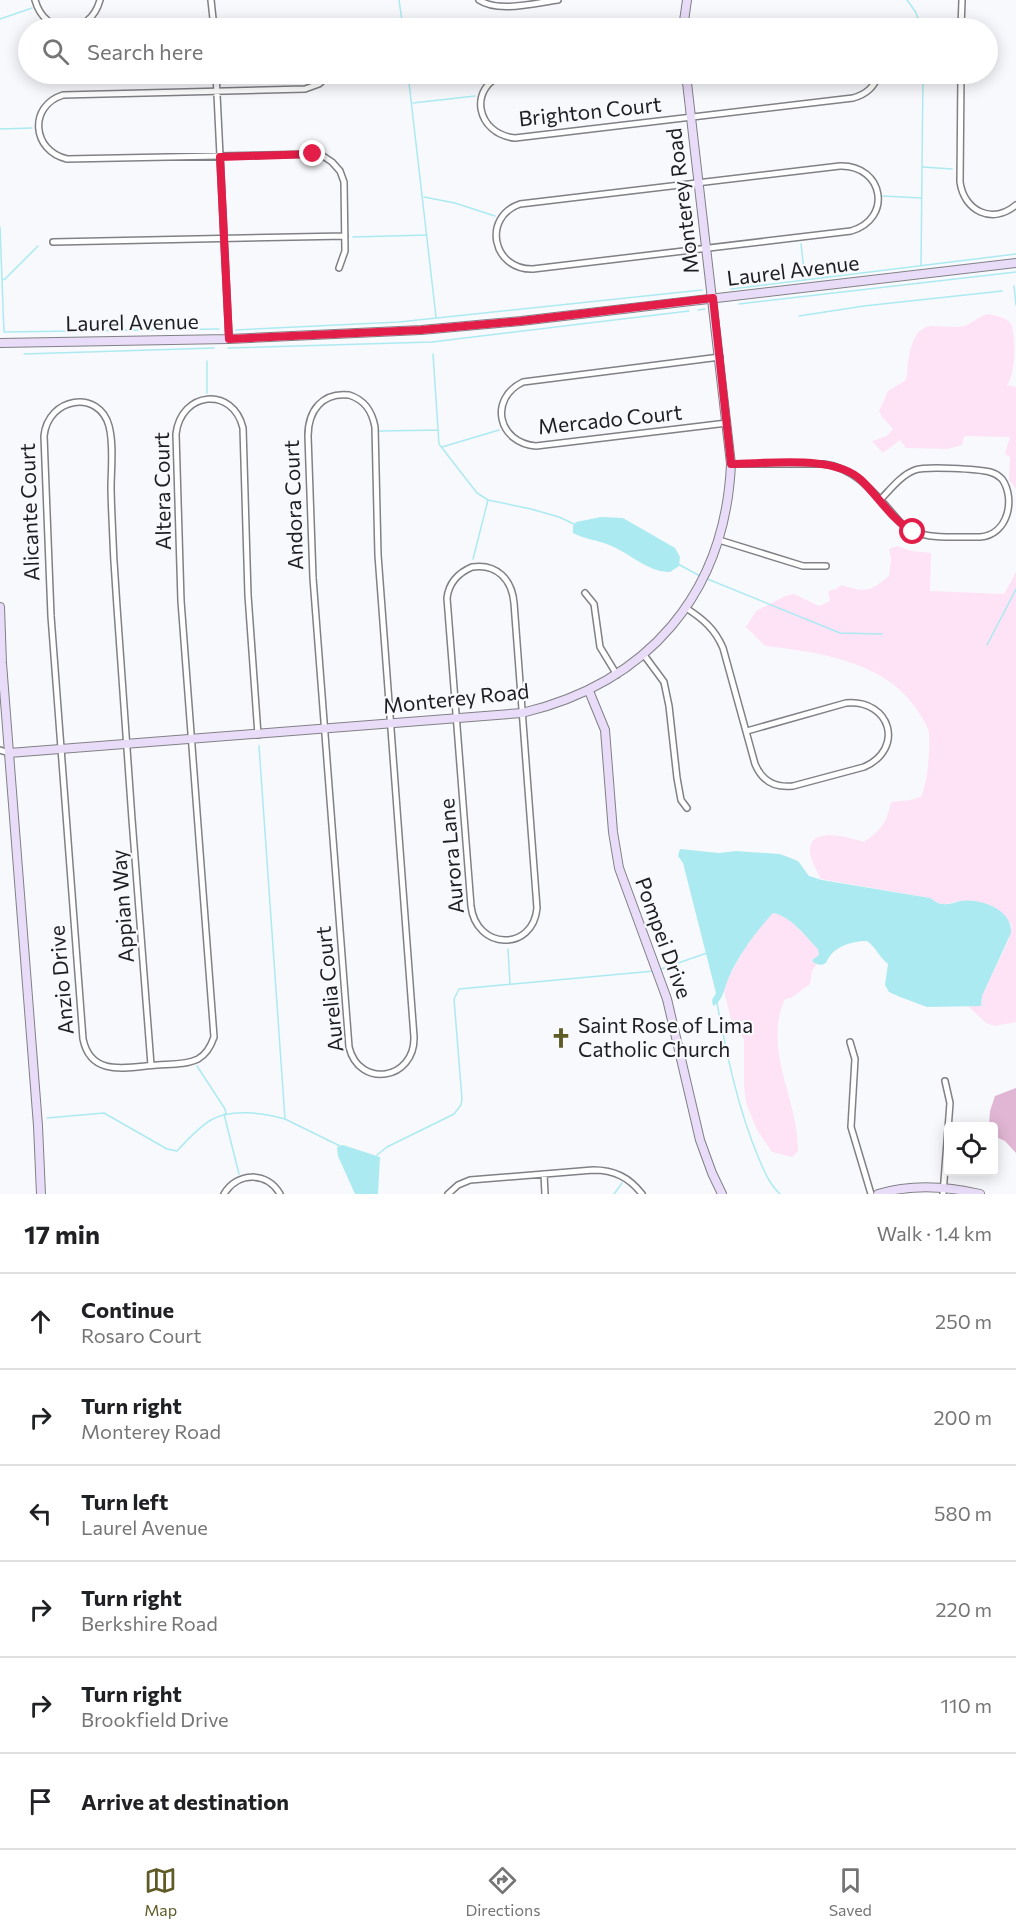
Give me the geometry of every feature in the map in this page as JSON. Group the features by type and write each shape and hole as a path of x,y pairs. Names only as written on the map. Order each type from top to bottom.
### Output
{"street":[{"path":"35,0 45,18"},
{"path":"91,18 100,0"},
{"path":"211,0 213,18"},
{"path":"479,0 498,7 558,0"},
{"path":"684,18 687,0"},
{"path":"962,0 962,18"},
{"path":"217,84 229,339"},
{"path":"318,84 309,88 63,95 52,100 44,109 39,130 46,148 57,156 67,159 313,154 328,159 340,171 344,182 345,251 339,268"},
{"name":"Brighton Court","path":"488,84 481,104 484,118 490,128 508,137 522,138 853,98 867,92 874,84"},
{"name":"Monterey Road","path":"9,753 456,720 522,713 565,701 589,691 617,675 644,655 686,608 705,574 719,540 727,506 731,464 687,84"},
{"path":"961,84 960,182 963,196 976,210 988,214 1005,212 1016,205"},
{"path":"846,166 856,168 870,176 876,187 877,208 871,219 863,226 851,231 707,249 528,269 513,266 506,260 496,240 496,232 501,219 517,205 699,183 846,166"},
{"path":"53,242 345,236"},
{"name":"Laurel Avenue","path":"0,343 229,339 421,330 521,321 1016,263"},
{"name":"Mercado Court","path":"720,357 523,382 506,396 501,415 505,428 514,438 525,444 536,446 727,423"},
{"name":"Andora Court","path":"324,729 313,578 308,428 310,418 318,404 326,398 339,395 352,396 363,403 371,412 375,427 378,555 390,725"},
{"name":"Altera Court","path":"193,740 181,601 176,434 177,425 185,410 200,400 209,399 221,401 232,407 243,428 248,595 258,735"},
{"name":"Alicante Court","path":"61,750 49,581 44,436 50,416 58,408 73,402 84,403 97,409 105,417 110,427 114,560 126,745"},
{"path":"731,464 819,463 834,465 855,475 905,526 913,532 926,535 980,537 994,534 1003,527 1011,515 1013,502 1006,483 1002,478 990,472 927,469 916,470 907,475 880,500"},
{"path":"719,540 803,566 826,566"},
{"name":"Aurora Lane","path":"476,566 489,567 499,572 512,589 522,713 537,899 536,914 533,923 523,935 505,940 485,934 476,925 472,915 456,720 448,594 457,576 476,566"},
{"path":"585,593 594,604 600,647 617,675"},
{"path":"0,607 41,1194"},
{"path":"686,608 706,622 718,636 755,764 762,777 773,784 788,787 872,763 883,754 889,737 881,714 869,705 856,702 747,731"},
{"path":"644,655 664,682 681,800 687,808"},
{"name":"Pompei Drive","path":"589,691 605,730 613,832 619,868 660,978 671,1013 700,1140 722,1194"},
{"name":"Aurelia Court","path":"324,729 349,1047 354,1060 361,1066 373,1073 386,1074 396,1071 405,1064 411,1056 414,1044 390,725"},
{"name":"Anzio Drive","path":"61,750 84,1043 94,1059 106,1066 119,1068 188,1062 208,1051 214,1037 193,740"},
{"name":"Appian Way","path":"126,745 151,1065"},
{"path":"0,750 9,753"},
{"path":"0,757 9,753"},
{"path":"850,1042 855,1059 851,1127 871,1194"},
{"path":"943,1191 950,1103 945,1081"},
{"path":"448,1194 458,1185 470,1180 593,1170 609,1172 626,1179 642,1194"},
{"path":"544,1174 545,1194"},
{"path":"224,1194 235,1182 254,1177 271,1183 280,1194"},
{"path":"878,1194 905,1189 980,1194"}],"shaded area":[{"path":"989,314 1007,320 1013,330 1014,364 1007,385 1016,387 1016,489 1009,480 1010,457 1005,454 1010,437 964,436 962,445 947,449 906,448 900,440 883,453 872,441 887,436 893,429 879,411 888,391 906,380 911,347 918,332 932,326 964,326"},
{"path":"897,546 912,551 931,553 930,591 1004,594 1016,572 1016,1022 995,1026 986,1023 968,1006 981,1006 982,996 1009,939 1012,926 997,910 977,902 962,901 943,904 930,898 821,879 812,859 811,844 816,838 831,835 864,842 882,825 891,802 921,797 927,775 929,738 926,725 919,713 906,696 890,682 871,671 830,656 765,646 746,627 756,611 785,596 794,594 819,606 830,601 828,591 841,585 861,590 876,586 889,576 891,559 889,549"},
{"path":"773,913 786,918 798,928 818,949 819,955 814,963 817,964 812,971 810,984 791,998 785,999 779,1018 777,1037 779,1056 797,1132 798,1151 792,1157 772,1152 757,1130 746,1103 744,1039 731,1020 724,991 745,947 755,932"},
{"path":"1016,1088 1016,1153 1005,1141 998,1138 998,1122 989,1122 995,1096"}],"water":[{"path":"601,517 623,518 675,548 680,557 679,566 670,572 654,569 617,548 573,533 573,526 576,522"},
{"path":"680,849 719,853 736,851 780,854 798,861 809,876 822,880 930,898 941,904 969,901 986,904 994,907 1007,918 1011,933 982,996 981,1006 927,1007 889,992 885,985 888,964 867,941 855,942 837,949 826,963 821,965 814,963 812,960 819,955 818,949 786,918 773,913 743,951 733,968 722,997 713,1006 712,1000 716,993 683,863 678,856"},
{"path":"343,1145 380,1157 378,1194 355,1194 338,1156 337,1147"}],"waterway":[{"path":"399,0 402,18"},
{"path":"907,0 918,18"},
{"path":"0,19 32,8"},
{"path":"409,84 436,317"},
{"path":"921,265 923,84"},
{"path":"413,103 475,96"},
{"path":"0,129 32,128"},
{"path":"923,167 952,169"},
{"path":"883,196 921,198"},
{"path":"424,197 455,203 495,216"},
{"path":"0,227 4,332 219,329"},
{"path":"353,237 427,235"},
{"path":"801,244 805,279"},
{"path":"2,280 38,246"},
{"path":"731,289 1016,254"},
{"path":"739,304 1016,272"},
{"path":"1014,286 1016,305"},
{"path":"236,330 399,322 702,290"},
{"path":"799,316 864,306 1002,291"},
{"path":"698,310 705,309"},
{"path":"228,348 432,342 689,311"},
{"path":"24,354 214,348"},
{"path":"433,354 439,444 477,493 488,500 531,509 574,524"},
{"path":"207,361 207,393"},
{"path":"379,431 438,430"},
{"path":"442,447 499,430"},
{"path":"473,559 488,500"},
{"path":"678,564 700,576"},
{"path":"705,578 840,633 882,634"},
{"path":"987,645 1016,589"},
{"path":"259,746 285,1119"},
{"path":"508,949 510,984"},
{"path":"658,970 707,953"},
{"path":"377,1155 387,1147 454,1114 461,1105 454,999 459,989 654,971"},
{"path":"717,1003 729,1062 745,1121 765,1173 780,1194"},
{"path":"197,1066 226,1114"},
{"path":"47,1118 104,1113 167,1149 177,1151 198,1130 219,1116 238,1113 258,1114 285,1119 340,1146"},
{"path":"224,1114 239,1174"},
{"path":"614,1194 622,1183"}],"place":[{"name":"Saint Rose of Lima Catholic Church","path":"561,1038"}],"route":[{"path":"313,154 220,157 229,339 421,330 521,321 713,298 731,464 819,463 839,466 860,479 901,523 913,532"}]}
